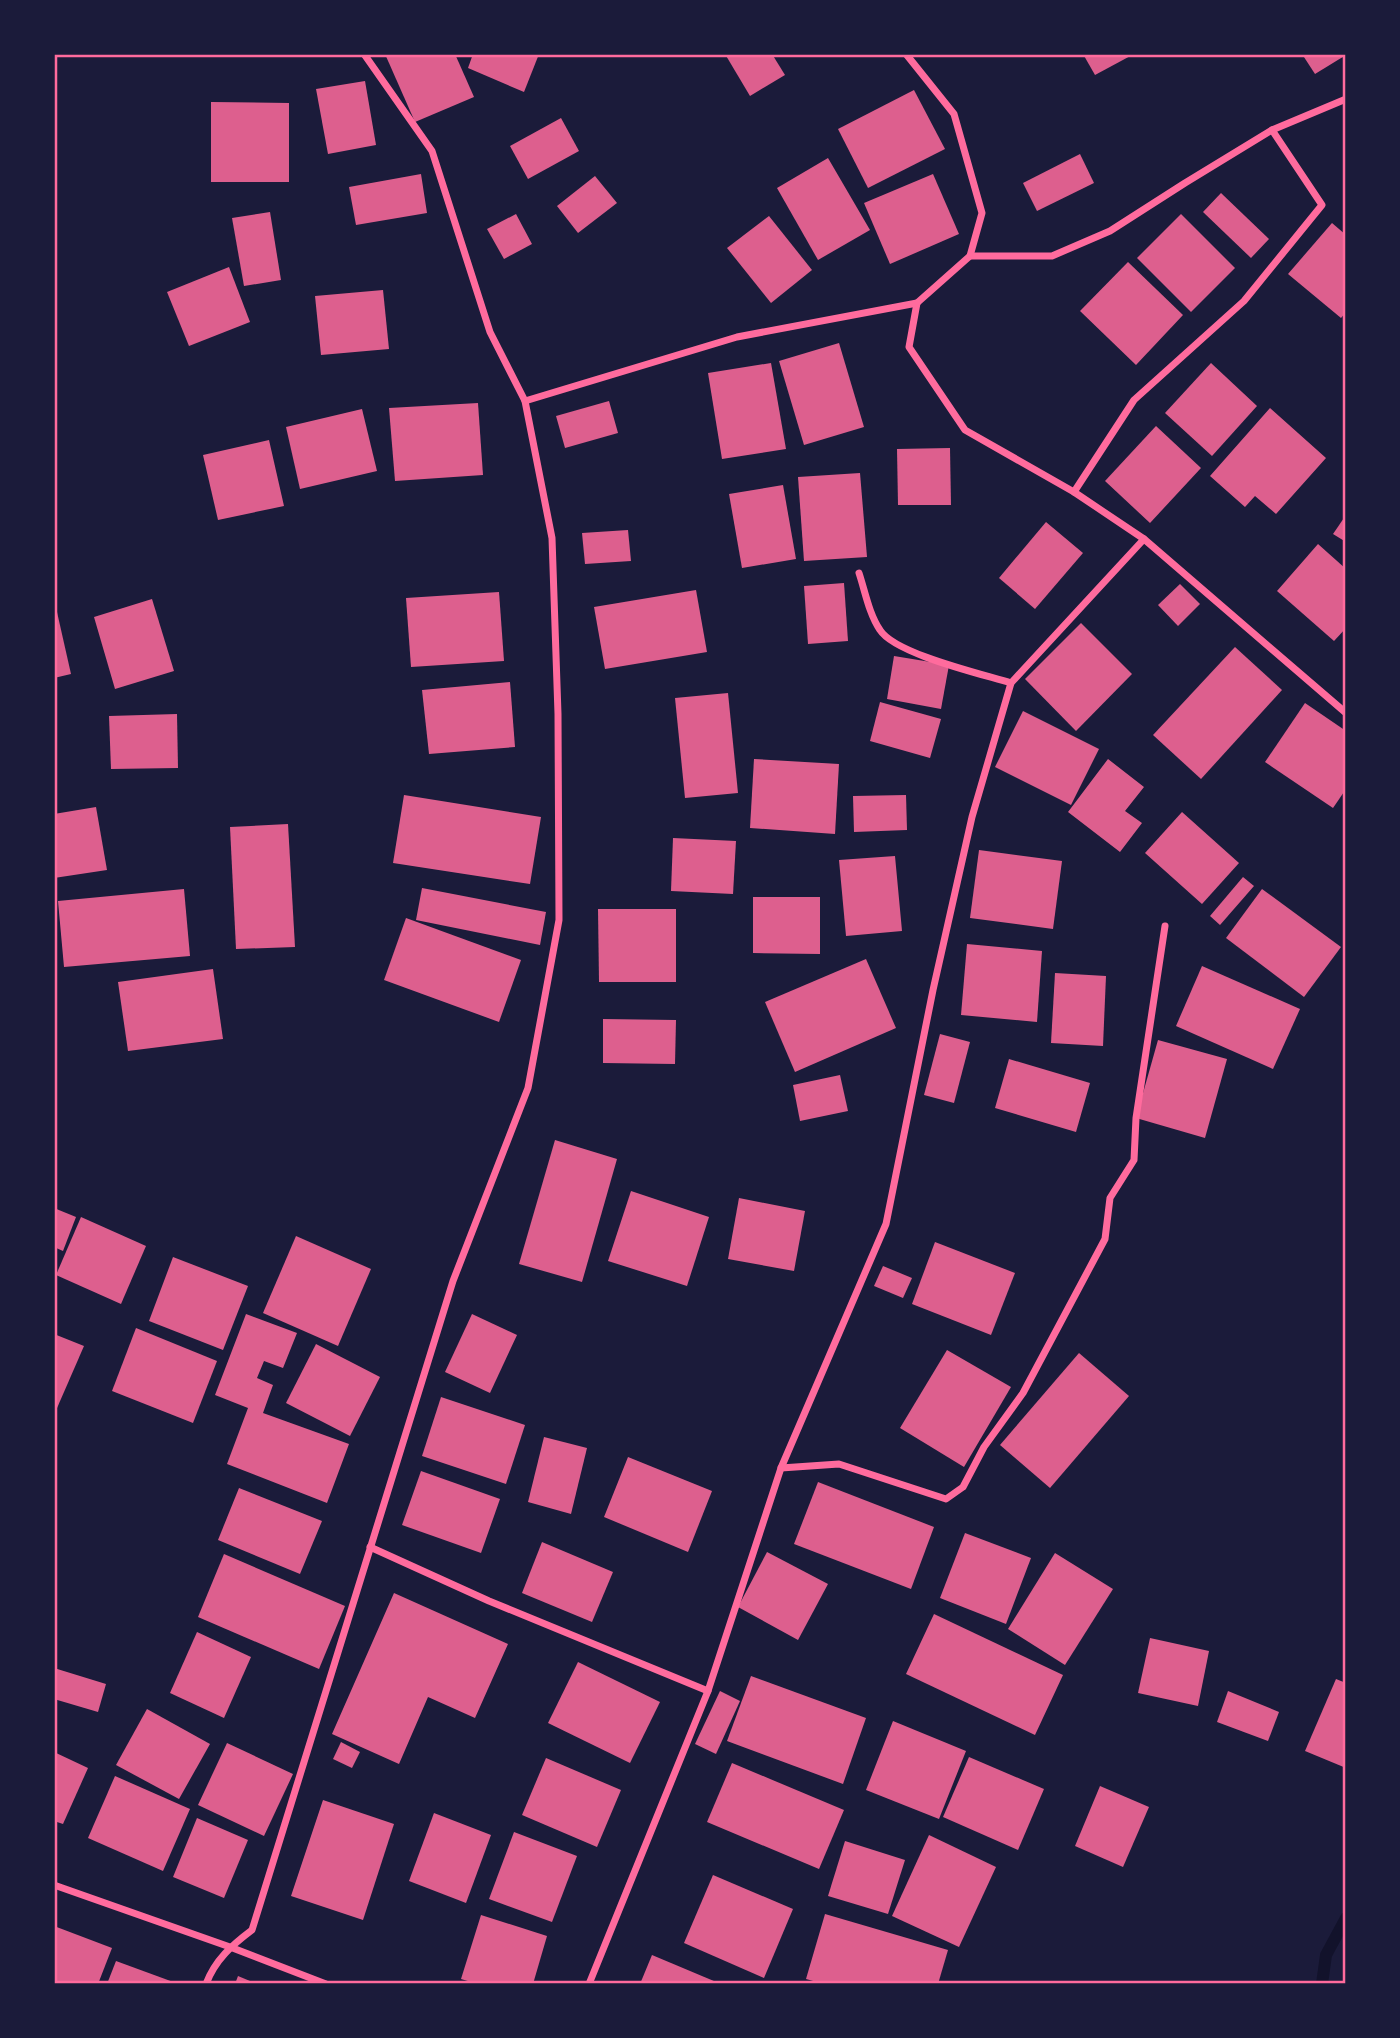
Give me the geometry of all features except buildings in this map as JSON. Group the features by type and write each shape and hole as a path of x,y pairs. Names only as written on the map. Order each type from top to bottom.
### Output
{"street":[{"path":"205,1984 211,1971 230,1947 252,1930 453,1281 528,1088 559,920 558,714 552,538 525,401 489,332 432,151 364,54"},
{"path":"525,401 737,337 917,303 970,256 982,213 954,114 906,54"},
{"path":"970,256 1052,256 1110,231 1272,130 1346,99"},
{"path":"1074,492 1135,400 1244,302 1322,205 1272,130"},
{"path":"917,303 909,347 965,430 1074,492 1144,539 1346,713"},
{"path":"589,1984 708,1691 781,1468 886,1224 933,990 972,817 1011,683 1144,539"},
{"path":"859,573 880,630 890,640 934,659 1011,683"},
{"path":"781,1468 839,1464 946,1499 963,1487 984,1447 1023,1393 1105,1239 1110,1198 1134,1160 1136,1118 1165,926"},
{"path":"370,1547 489,1601 708,1691"},
{"path":"54,1885 326,1984"}],"waterway":[{"path":"1322,1984 1326,1955 1346,1918"}]}
